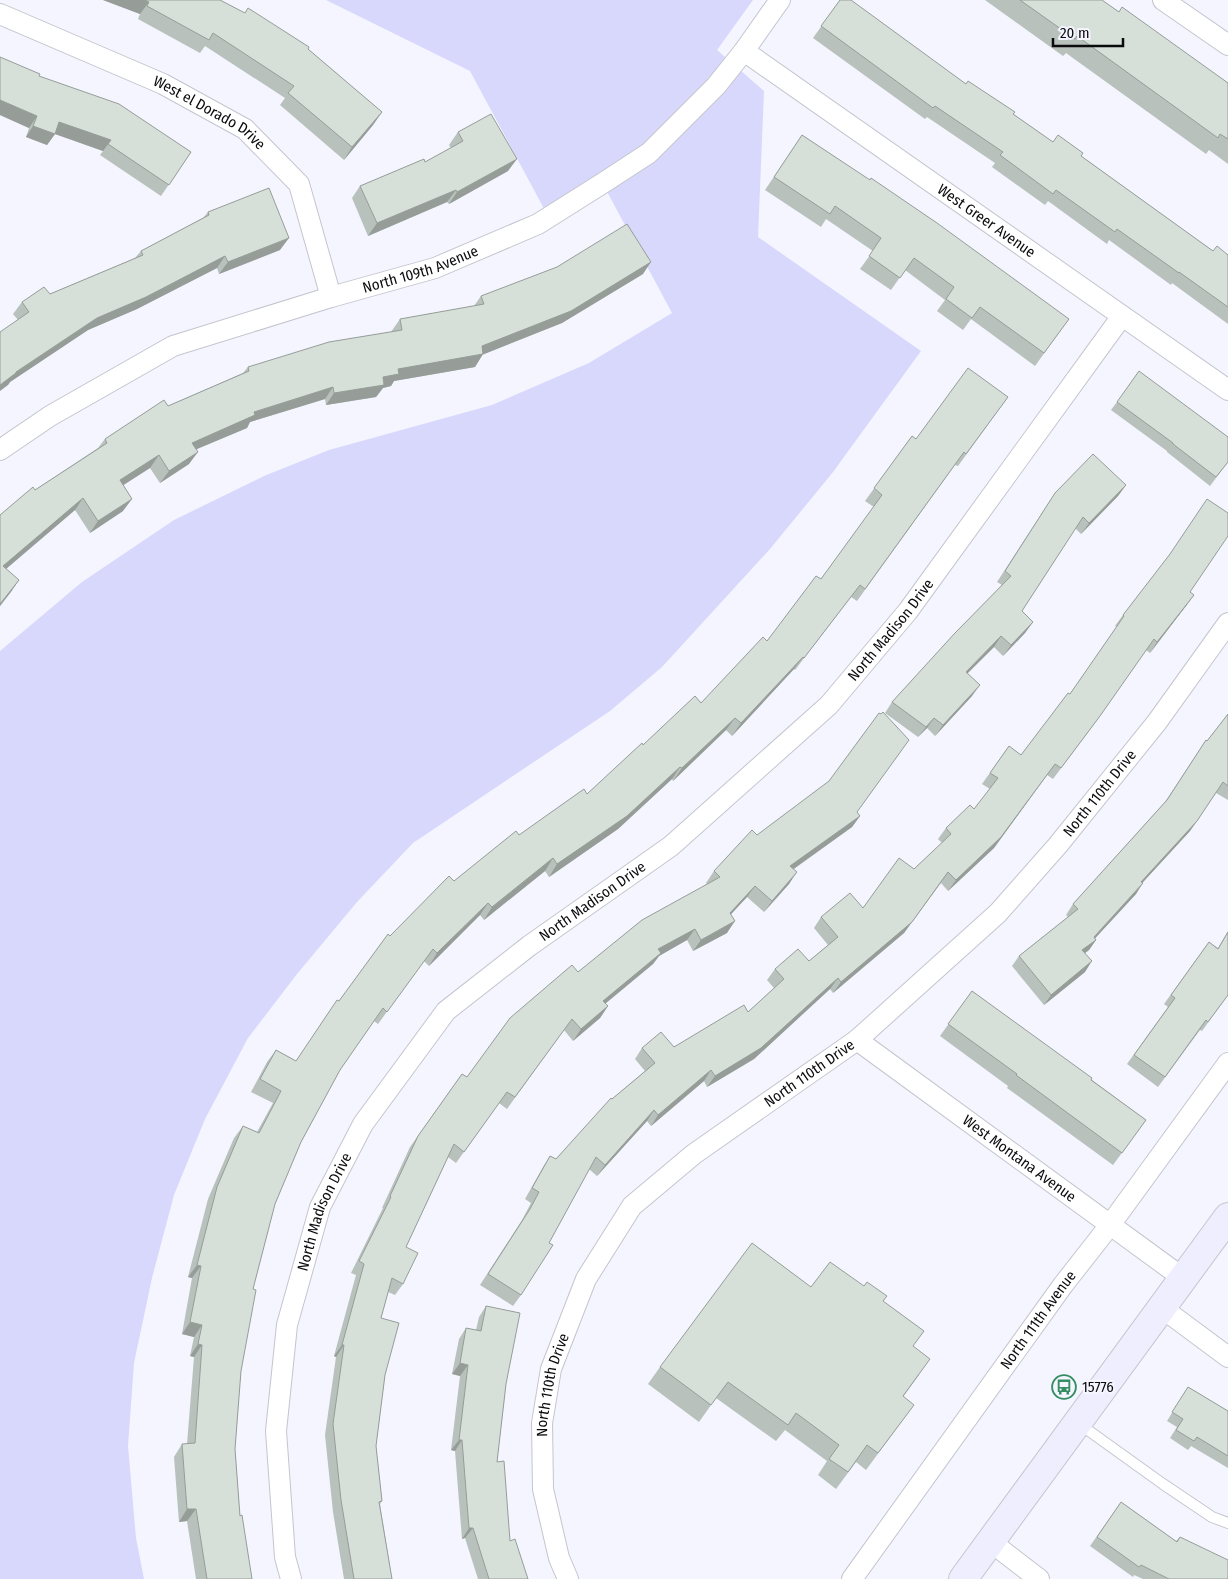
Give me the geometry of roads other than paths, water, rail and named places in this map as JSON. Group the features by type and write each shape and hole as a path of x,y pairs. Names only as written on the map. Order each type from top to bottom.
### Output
{"street":[{"name":"North 109th Avenue","path":"0,450 50,416 173,346 330,297 435,268 538,224 649,153 716,86 744,52 780,0"},
{"path":"1163,0 1228,45"},
{"name":"West el Dorado Drive","path":"0,14 163,84 245,129 299,184 330,297"},
{"name":"West Greer Avenue","path":"744,52 1228,390"},
{"name":"North Madison Drive","path":"291,1579 285,1556 276,1431 287,1325 320,1207 363,1124 446,1011 529,946 671,846 829,705 908,611 1122,316"},
{"name":"North 110th Drive","path":"568,1579 559,1558 543,1488 542,1423 551,1369 586,1279 632,1206 694,1154 857,1040 998,912 1046,859 1158,722 1228,622"},
{"name":"West Montana Avenue","path":"857,1040 1183,1278"},
{"name":"North 111th Avenue","path":"852,1579 1063,1284 1110,1225 1228,1063"},
{"path":"963,1579 1228,1217"},
{"path":"1162,1308 1228,1356"},
{"path":"991,1542 1039,1579"}],"lane":[{"path":"1078,1422 1212,1517 1228,1523"}],"place":[{"name":"15776","path":"1064,1387"}]}
